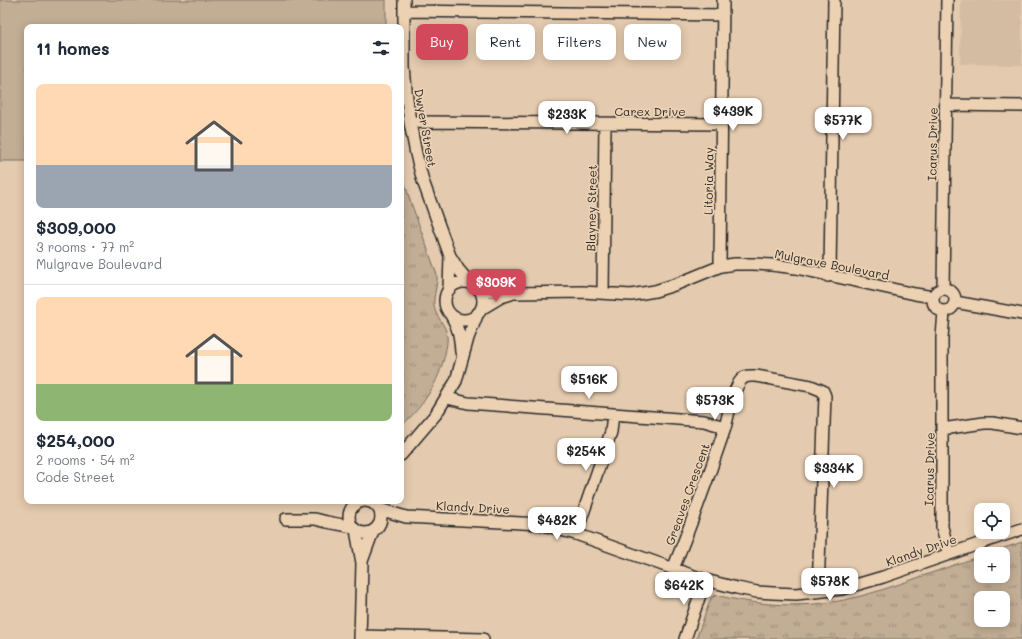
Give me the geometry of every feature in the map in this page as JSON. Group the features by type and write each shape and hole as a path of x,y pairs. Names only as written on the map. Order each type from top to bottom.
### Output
{"street":[{"name":"Litoria Way","path":"721,266 723,0"},
{"path":"828,276 830,272 834,0"},
{"name":"Icarus Drive","path":"943,289 947,0"},
{"path":"404,6 723,15"},
{"name":"Dwyer Street","path":"404,6 404,67 410,123 416,154 423,181 450,256 468,282"},
{"path":"946,105 1022,106"},
{"name":"Carex Drive","path":"410,123 721,124"},
{"name":"Blayney Street","path":"603,293 605,124"},
{"name":"Dwyer Street","path":"449,289 450,256"},
{"name":"Mulgrave Boulevard","path":"480,290 515,293 603,293 631,295 655,291 677,284 721,266 741,264 772,265 796,268 933,297"},
{"path":"404,451 436,414 456,381 462,360 468,338 480,311 483,299 480,290 468,282 458,283 449,289 445,296 446,308 456,323 460,336 462,360"},
{"path":"947,289 952,292 955,302 952,308 944,312 935,307 933,304 933,297 937,291 947,289"},
{"name":"Mulgrave Boulevard","path":"480,311 501,297 515,293"},
{"path":"955,302 1022,314"},
{"path":"451,315 455,318 465,320 470,319 480,311"},
{"name":"Icarus Drive","path":"944,312 942,338 942,527 949,554"},
{"name":"Greaves Crescent","path":"673,569 695,513 725,428 736,389 741,380 748,376 811,386 823,391 826,396 818,591"},
{"path":"447,398 468,403 704,421 725,428"},
{"path":"576,534 611,432 613,414"},
{"path":"942,428 989,423 1022,428"},
{"path":"356,504 351,511 350,519 354,528 362,563 360,637 480,639"},
{"path":"362,563 375,529 381,519 378,505"},
{"name":"Klandy Drive","path":"378,505 406,517"},
{"path":"327,522 351,511"},
{"name":"Klandy Drive","path":"375,529 392,520 406,517 540,524 576,534 705,580 738,588 774,594 796,594 842,589 883,577 1022,529"},
{"path":"286,519 315,519 354,528 364,532 375,529"},
{"path":"685,639 705,580"}],"shaded area":[{"path":"961,0 1022,0 1022,65 960,64"}],"green space":[{"path":"0,0 386,0 386,24 24,24 24,161 0,161"},
{"path":"404,180 437,275 434,305 436,313 445,328 447,340 445,354 439,374 423,402 404,423"},
{"path":"1022,542 1022,639 696,639 711,598 716,595 764,604 796,605 828,603 879,591 974,558 974,583 1010,583 1010,547 1007,547"}]}
